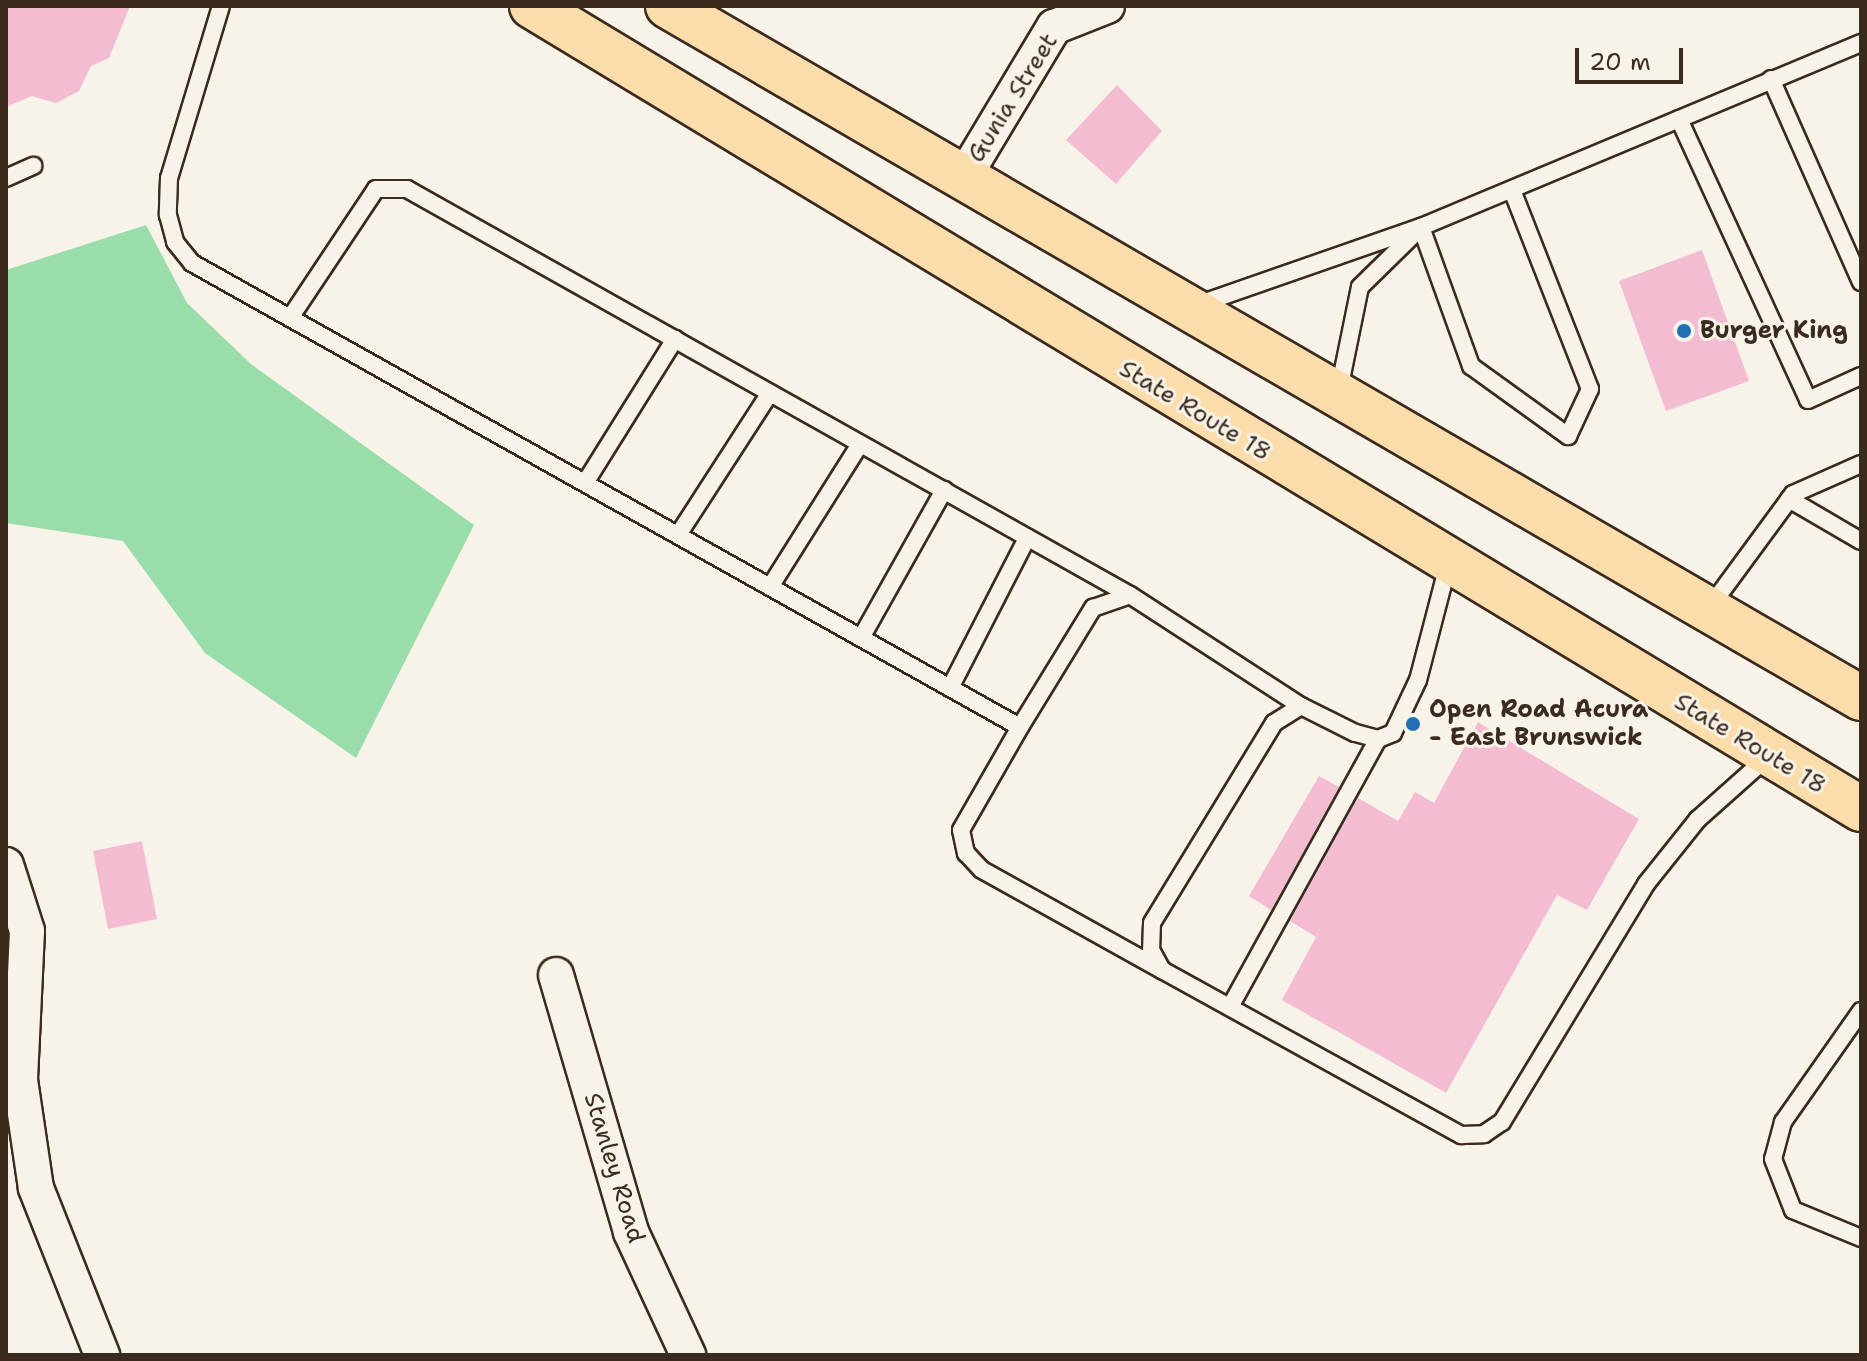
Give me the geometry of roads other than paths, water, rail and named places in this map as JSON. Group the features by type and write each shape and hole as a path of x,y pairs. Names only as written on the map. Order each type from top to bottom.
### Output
{"highway":[{"name":"State Route 18","path":"532,6 1448,565 1861,809"},
{"path":"668,6 714,22 965,175 1861,698"}],"street":[{"name":"Gunia Street","path":"965,175 1050,17 1107,6"},
{"path":"6,865 27,931 20,1080 36,1188 102,1355"},
{"name":"Stanley Road","path":"556,975 631,1232 688,1355"}],"lane":[{"path":"221,6 169,178 168,215 175,242 192,263 1020,727"},
{"path":"1193,306 1421,227 1861,43"},
{"path":"1771,79 1861,282"},
{"path":"1679,119 1808,400 1861,376"},
{"path":"6,178 33,166"},
{"path":"290,318 376,189 407,189 1130,595 1301,706 1378,739"},
{"path":"1421,227 1471,366 1568,436 1590,389 1512,190"},
{"path":"1339,391 1360,287 1421,227"},
{"path":"585,483 675,339"},
{"path":"678,535 770,393"},
{"path":"770,587 860,444"},
{"path":"1709,609 1789,499 1861,464"},
{"path":"861,638 944,490"},
{"path":"1789,499 1861,541"},
{"path":"950,688 1027,538"},
{"path":"1230,1007 1378,739 1393,733 1418,680 1448,565"},
{"path":"1130,595 1093,608 961,830 966,853 982,870 1461,1135 1484,1134 1502,1122 1646,884 1697,820 1770,755"},
{"path":"1162,970 1151,950 1152,923 1274,723 1301,706"},
{"path":"1861,1011 1783,1122 1773,1159 1793,1210 1861,1238"}],"place":[{"name":"Burger King","path":"1684,331"},
{"name":"Open Road Acura - East Brunswick","path":"1413,724"}]}
